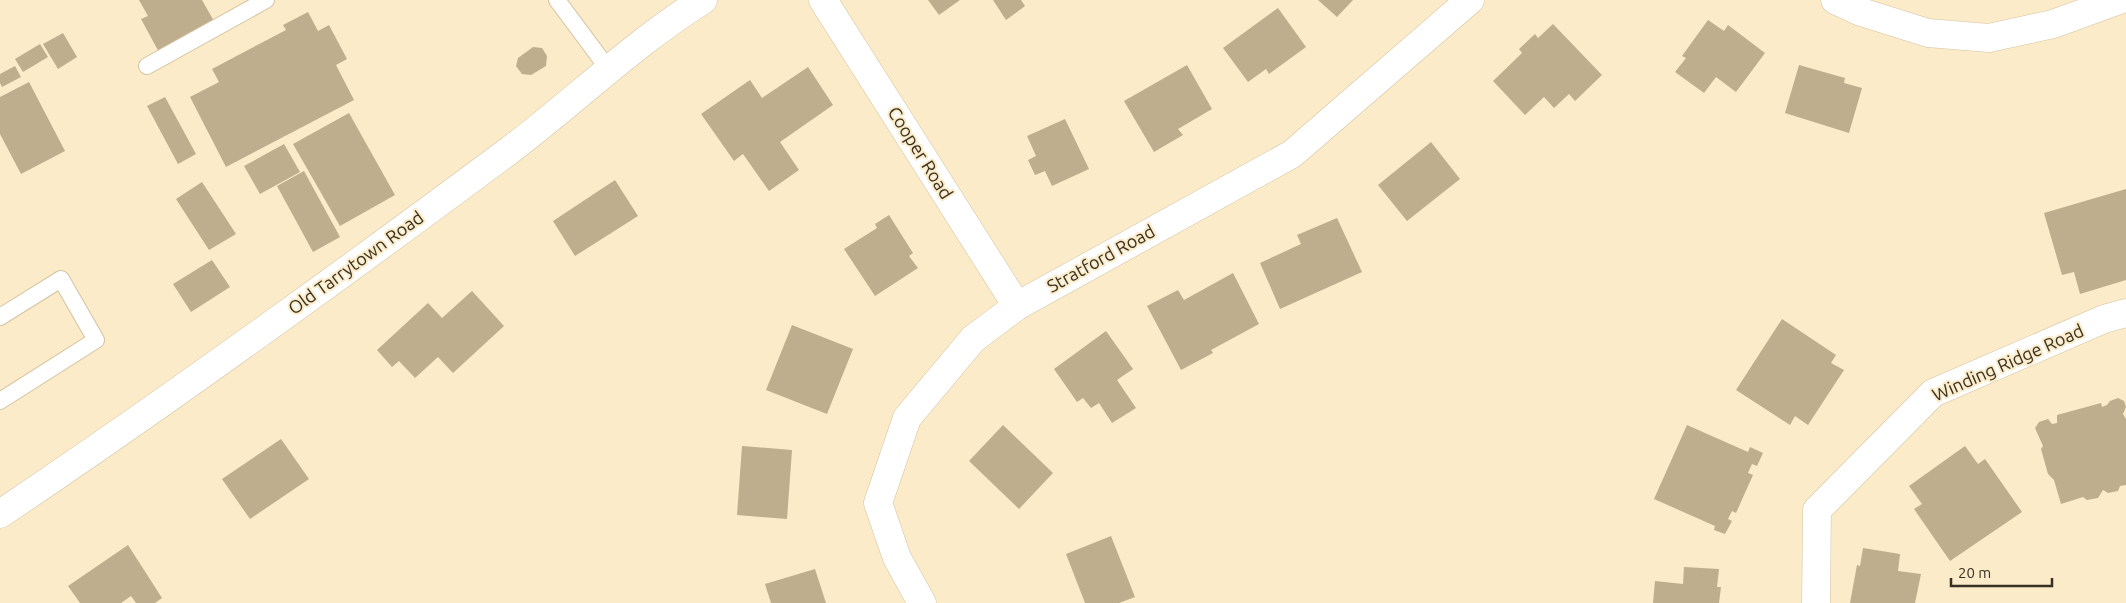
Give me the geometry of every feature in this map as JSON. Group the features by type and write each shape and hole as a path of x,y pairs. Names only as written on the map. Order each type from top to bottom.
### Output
{"street":[{"name":"Old Tarrytown Road","path":"0,514 77,463 276,323 512,148 668,22 703,0"},
{"name":"Cooper Road","path":"823,0 1017,306"},
{"name":"Stratford Road","path":"922,603 897,558 878,503 906,418 973,339 1017,306 1292,154 1470,0"},
{"path":"1835,0 1861,12 1928,33 1989,38 2053,24 2119,0"},
{"name":"Winding Ridge Road","path":"1816,603 1817,510 1933,393 2104,320 2126,313"}],"lane":[{"path":"147,66 266,0"},
{"path":"557,0 609,70"},
{"path":"0,317 61,279 96,340 0,401"}],"building":[{"path":"139,0 202,0 215,23 160,54 141,19 148,16"},
{"path":"928,0 960,0 939,15"},
{"path":"993,0 1021,0 1025,6 1006,20"},
{"path":"1318,0 1353,0 1337,17"},
{"path":"1278,8 1306,47 1269,74 1266,69 1248,82 1223,48"},
{"path":"308,12 318,31 329,25 347,59 336,65 354,100 226,167 190,97 219,82 212,69 286,30 283,25"},
{"path":"1708,20 1724,31 1728,25 1765,53 1736,92 1716,77 1704,93 1675,72 1686,58 1682,56"},
{"path":"1553,24 1602,75 1575,101 1569,94 1554,108 1544,97 1525,115 1493,81 1522,53 1519,49 1535,34 1538,38"},
{"path":"63,33 77,57 58,69 43,44"},
{"path":"40,44 48,57 23,72 15,59"},
{"path":"533,47 542,48 547,56 546,66 531,75 522,74 516,66 518,58"},
{"path":"1187,65 1212,109 1178,129 1183,135 1154,152 1124,101"},
{"path":"1799,65 1845,78 1844,83 1862,88 1849,133 1785,113"},
{"path":"15,66 21,77 2,87 0,74"},
{"path":"808,67 833,105 780,142 799,170 769,191 743,154 734,161 701,114 750,80 762,98"},
{"path":"29,82 65,151 21,174 0,134 0,97"},
{"path":"165,97 196,154 178,164 147,106"},
{"path":"349,113 395,195 340,226 293,144"},
{"path":"1065,119 1089,169 1052,186 1045,171 1035,175 1028,160 1036,156 1027,136"},
{"path":"1431,142 1460,179 1407,221 1378,185"},
{"path":"284,144 300,172 260,194 244,166"},
{"path":"304,171 340,237 313,252 277,186"},
{"path":"615,180 638,216 575,256 553,221"},
{"path":"202,182 236,234 209,250 176,199"},
{"path":"2126,189 2126,280 2080,294 2074,272 2062,275 2044,213"},
{"path":"889,215 913,253 909,256 918,268 875,296 844,249 877,228 875,224"},
{"path":"1337,218 1362,272 1280,309 1260,263 1301,244 1297,235"},
{"path":"212,260 230,287 191,312 173,284"},
{"path":"1233,273 1259,324 1211,350 1213,353 1181,370 1147,306 1178,290 1184,300"},
{"path":"472,291 504,326 453,373 438,357 415,378 399,361 392,367 377,350 428,303 442,318"},
{"path":"1782,319 1836,355 1831,363 1844,370 1808,425 1795,416 1790,425 1736,390"},
{"path":"792,325 853,349 827,414 766,390"},
{"path":"1106,331 1133,369 1117,380 1136,408 1112,423 1099,403 1091,408 1083,398 1077,402 1054,369"},
{"path":"2118,398 2124,401 2126,407 2123,414 2126,419 2126,485 2120,486 2118,491 2108,493 2103,490 2098,498 2087,500 2083,497 2061,504 2054,480 2048,474 2041,449 2043,446 2035,428 2039,422 2048,419 2052,424 2057,423 2057,415 2101,403 2102,407"},
{"path":"1003,425 1053,473 1019,509 969,461"},
{"path":"1687,425 1748,452 1750,447 1763,453 1757,466 1752,464 1748,473 1753,475 1736,513 1732,511 1728,519 1732,521 1725,534 1714,530 1715,526 1654,499"},
{"path":"281,439 309,479 250,519 222,479"},
{"path":"742,446 792,450 787,519 737,515"},
{"path":"1965,446 1978,464 1985,459 2022,512 1950,561 1914,509 1922,504 1909,486"},
{"path":"1111,536 1135,597 1119,603 1085,603 1066,554"},
{"path":"128,545 162,598 155,603 136,603 131,596 121,603 80,603 68,586"},
{"path":"1863,548 1900,554 1898,571 1921,574 1915,603 1850,603 1857,565 1860,566"},
{"path":"1684,567 1719,569 1717,587 1721,587 1719,603 1653,603 1655,581 1683,584"},
{"path":"815,569 826,603 771,603 765,584"}]}
